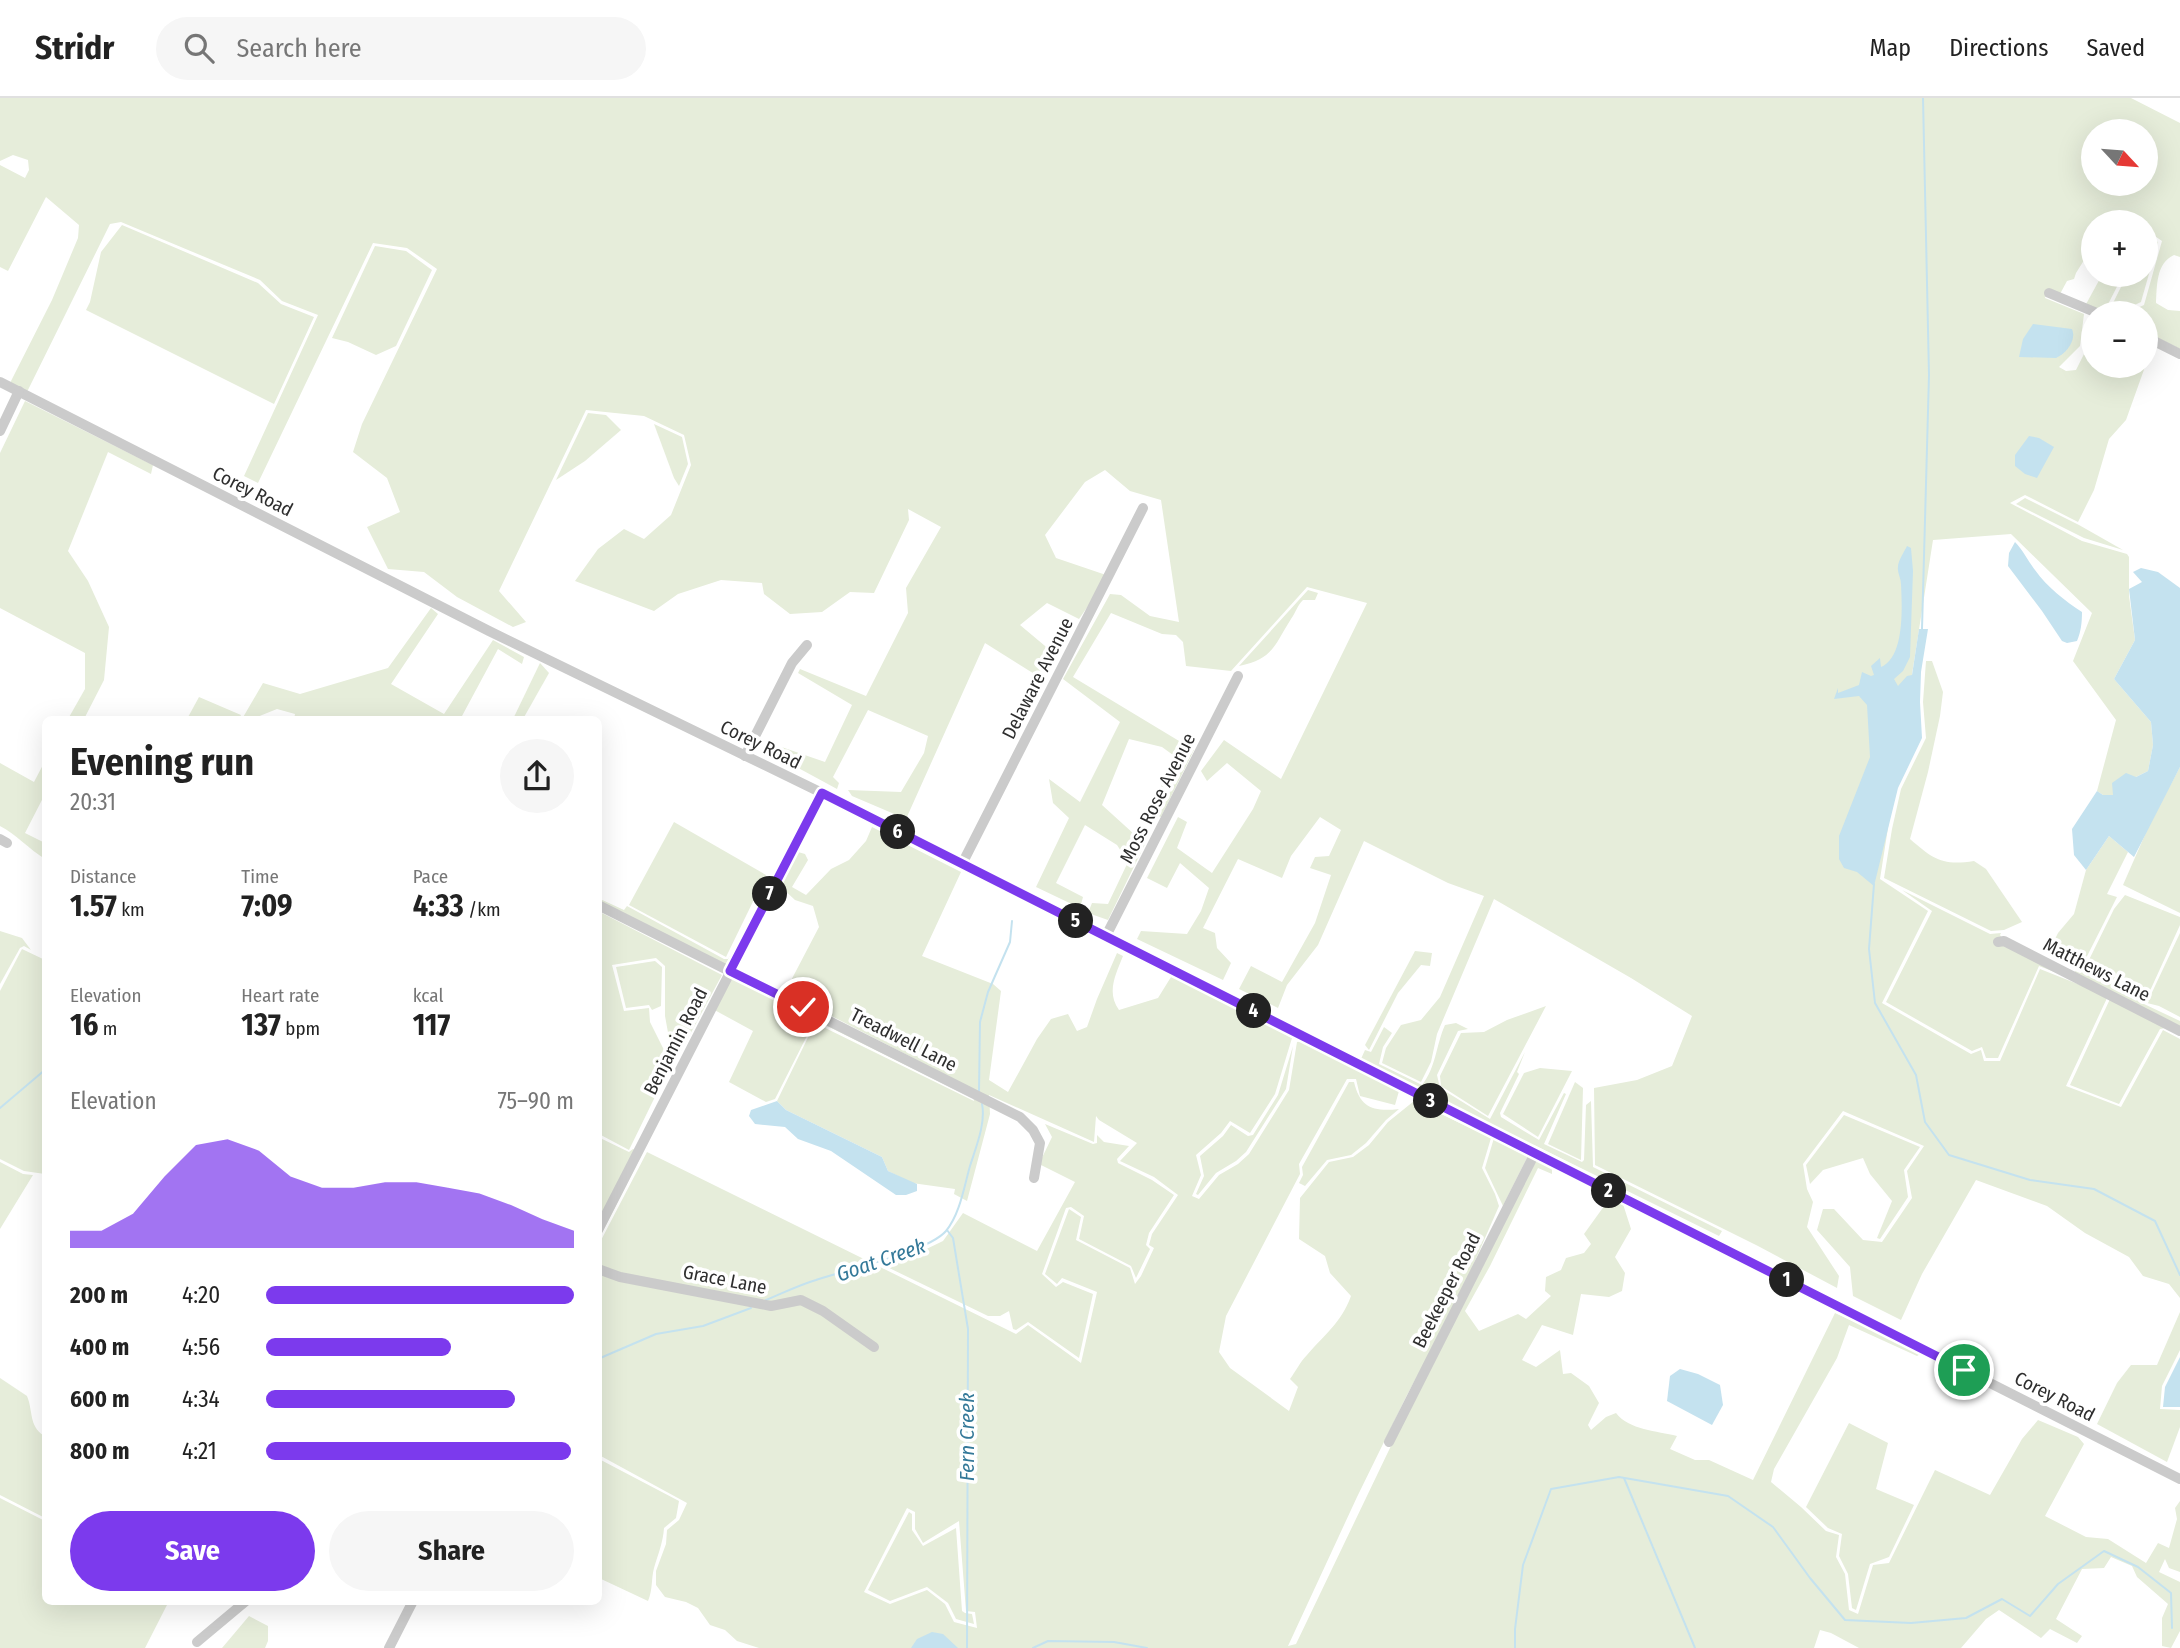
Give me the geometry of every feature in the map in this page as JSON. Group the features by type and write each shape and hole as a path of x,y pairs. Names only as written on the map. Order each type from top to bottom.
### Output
{"street":[{"path":"2049,293 2081,306"},
{"path":"2158,343 2180,354"},
{"name":"Corey Road","path":"0,382 489,631 822,793 2180,1479"},
{"path":"0,431 19,391"},
{"name":"Delaware Avenue","path":"962,864 1143,508"},
{"path":"745,755 792,663 807,645"},
{"name":"Moss Rose Avenue","path":"1106,936 1238,676"},
{"name":"Benjamin Road","path":"602,1222 822,793"},
{"name":"Treadwell Lane","path":"602,907 1020,1117 1033,1130 1040,1143 1034,1178"},
{"name":"Matthews Lane","path":"1998,942 2004,940 2180,1031"},
{"name":"Beekeeper Road","path":"1389,1442 1535,1153"},
{"name":"Grace Lane","path":"602,1270 620,1277 771,1306 801,1300 823,1311 874,1347"},
{"path":"197,1642 241,1605"},
{"path":"389,1648 409,1605"}],"green space":[{"path":"0,98 2131,98 2180,123 2180,257 2174,255 2168,259 2158,279 2158,255 2162,241 2158,238 2158,210 2081,210 2081,265 2074,279 2067,281 2060,294 2048,289 2045,298 2081,313 2080,346 2059,367 2066,371 2076,370 2081,360 2081,378 2141,378 2126,420 2109,439 2094,490 2078,522 2025,495 2010,503 2082,541 2127,554 2129,557 2129,596 2135,640 2114,679 2151,722 2153,745 2148,771 2113,795 2103,795 2097,791 2116,720 2073,661 2092,613 2011,534 1933,540 1880,879 1928,911 1882,1003 1971,1054 1981,1050 1984,1061 2000,1061 2040,969 2108,996 2066,1086 2121,1107 2163,1030 2180,1039 2180,1298 2169,1284 2143,1276 2129,1257 2085,1233 2047,1206 1976,1180 1922,1274 1901,1320 1853,1296 1850,1267 1817,1230 1823,1209 1834,1209 1863,1240 1882,1242 1912,1198 1907,1171 1924,1146 1843,1111 1803,1164 1807,1189 1813,1202 1807,1227 1839,1276 1837,1288 1595,1165 1594,1088 1637,1080 1672,1066 1692,1016 1494,899 1437,1034 1431,1062 1421,1082 1382,1063 1386,1048 1401,1025 1421,1020 1440,997 1484,896 1448,883 1364,841 1318,945 1287,985 1278,1008 1239,989 1251,966 1282,982 1315,923 1331,875 1310,868 1315,857 1329,856 1341,830 1320,817 1291,856 1282,878 1238,859 1203,928 1215,933 1217,948 1231,963 1223,980 1137,939 1141,931 1187,934 1201,911 1209,888 1180,863 1167,888 1147,878 1178,817 1187,822 1177,848 1212,873 1253,809 1261,791 1227,763 1207,781 1201,771 1224,740 1281,779 1367,603 1307,587 1231,671 1186,666 1183,642 1176,635 1162,634 1111,613 1073,677 1194,750 1161,817 1151,813 1173,755 1162,747 1129,739 1102,805 1145,844 1108,920 1088,913 1092,903 1108,904 1128,862 1117,845 1085,825 1056,883 1083,897 1080,908 1036,887 1069,818 1053,803 1049,779 1080,802 1120,722 1063,679 1110,594 1121,595 1150,616 1179,622 1161,500 1130,491 1105,470 1085,482 1045,535 1056,558 1109,576 1079,619 1047,603 1020,625 1057,656 1044,680 985,643 906,819 852,796 848,790 901,792 924,753 928,736 868,710 833,777 839,783 837,789 767,751 767,742 825,762 852,705 798,673 800,669 866,696 908,613 906,588 941,527 908,509 909,520 874,593 850,592 822,612 790,614 764,594 762,583 721,580 678,594 654,611 575,581 598,549 624,529 644,539 671,515 691,465 684,435 644,416 586,410 499,591 526,622 513,627 457,597 424,572 388,569 367,527 400,512 387,478 353,452 362,424 437,269 407,248 373,243 258,483 244,476 318,315 282,301 260,280 121,222 110,224 27,392 10,383 52,300 78,238 79,225 46,197 8,271 0,267 0,165 25,178 29,170 28,160 13,155 0,161"},
{"path":"122,225 258,283 281,304 314,317 274,404 86,310 101,252"},
{"path":"375,246 406,251 432,270 396,346 376,355 332,338"},
{"path":"2095,287 2117,287 2110,301 2088,301"},
{"path":"2121,287 2145,287 2141,301 2114,301"},
{"path":"2149,287 2157,287 2156,301 2145,301"},
{"path":"2158,304 2168,310 2180,311 2180,349 2158,338"},
{"path":"25,401 153,465 151,474 108,452 68,551 88,581 109,627 104,680 86,716 70,716 85,689 85,653 0,608 0,453"},
{"path":"588,413 606,415 621,430 585,461 556,480"},
{"path":"654,424 682,437 688,464 679,486 674,478"},
{"path":"2025,498 2123,550 2084,538 2016,504"},
{"path":"1308,590 1318,593 1315,600 1301,602 1271,650 1259,660 1239,666"},
{"path":"431,608 438,614 391,684 444,714 493,640 524,657 522,664 498,649 462,716 295,716 277,709 260,716 244,716 263,683 300,694 388,668"},
{"path":"1926,661 1932,661 1943,692 1928,772 1910,839 1925,852 1946,862 1974,861 1986,869 2022,922 2004,930 1991,931 1884,878 1901,789 1926,738 1923,702"},
{"path":"540,663 549,673 525,716 514,716"},
{"path":"199,697 241,715 240,716 189,716"},
{"path":"0,763 34,782 42,767 42,800 25,833 42,842 42,857 0,826"},
{"path":"2180,767 2180,913 2123,885 2151,821"},
{"path":"674,822 766,875 726,957 629,905"},
{"path":"872,827 961,872 922,956 993,984 1001,991 989,1080 1008,1092 1051,1019 1068,1014 1077,1031 1087,1027 1117,953 1123,956 1113,990 1119,1010 1158,998 1171,977 1183,979 1292,1038 1275,1094 1250,1133 1230,1121 1221,1133 1196,1155 1201,1175 1192,1196 1199,1199 1219,1175 1249,1154 1289,1090 1297,1042 1302,1041 1399,1091 1395,1105 1360,1096 1356,1079 1347,1079 1299,1164 1300,1174 1226,1316 1219,1352 1230,1368 1289,1411 1298,1387 1290,1379 1337,1321 1351,1296 1330,1273 1325,1256 1299,1239 1300,1198 1329,1162 1353,1157 1369,1145 1388,1122 1414,1101 1491,1138 1482,1168 1499,1206 1457,1302 1407,1395 1288,1646 1296,1644 1424,1377 1534,1159 1552,1168 1552,1174 1538,1168 1465,1311 1479,1331 1518,1314 1526,1319 1551,1296 1545,1291 1546,1277 1561,1270 1566,1258 1584,1253 1591,1244 1584,1234 1607,1202 1623,1204 1631,1229 1615,1257 1625,1273 1622,1291 1609,1297 1581,1294 1573,1335 1542,1325 1522,1360 1536,1367 1560,1350 1563,1374 1571,1373 1589,1386 1599,1403 1588,1425 1591,1430 1606,1417 1616,1413 1628,1423 1677,1436 1670,1449 1695,1460 1709,1460 1753,1480 1835,1313 1922,1353 1917,1356 1849,1325 1837,1358 1774,1469 1771,1482 1826,1531 1839,1535 1836,1557 1845,1574 1849,1610 1858,1614 1873,1565 1889,1563 1935,1470 1990,1495 2022,1439 2038,1420 2078,1437 2084,1444 2045,1516 2086,1537 2108,1539 2146,1563 2158,1543 2169,1548 2177,1519 2175,1508 2180,1501 2180,1572 2169,1568 2165,1559 2159,1572 2180,1582 2180,1631 2171,1648 2162,1646 2162,1618 2168,1604 2137,1577 2132,1566 2111,1557 2104,1568 2082,1569 2056,1619 2082,1636 2077,1643 2050,1629 2041,1638 1999,1610 1986,1619 1961,1648 1859,1648 1820,1630 1814,1648 759,1648 737,1641 725,1630 710,1625 698,1608 665,1597 656,1585 656,1571 666,1544 667,1530 679,1520 687,1503 602,1457 602,1238 647,1152 1016,1334 1028,1325 1081,1363 1097,1292 1062,1278 1057,1284 1045,1274 1069,1209 1081,1217 1076,1240 1130,1268 1135,1284 1154,1248 1149,1245 1152,1234 1178,1195 1154,1177 1120,1161 1137,1143 1096,1116 1094,1142 989,1095 990,1114 967,1201 954,1194 955,1189 912,1183 888,1171 882,1157 786,1110 777,1101 815,1023 974,1101 971,1088 785,992 819,927 813,906 795,900 781,887 798,852 805,854 808,860 792,887 806,895 831,869 849,860 866,841","holes":["907,1508 915,1512 915,1529 923,1543 959,1521 966,1611 975,1612 977,1628 954,1622 945,1604 927,1590 890,1604 864,1592"]},
{"path":"2109,836 2128,852 2107,894 2117,897 2080,970 2052,956 2052,945 2074,914 2086,870"},
{"path":"1902,890 1990,934 2001,933 2010,949 2073,977 2075,971 2083,972 2114,909 2125,895 2180,917 2180,925 2144,1004 2180,1021 2180,1036 2165,1028 2160,1029 2119,1104 2070,1085 2110,999 2109,993 2039,966 1998,1058 1986,1058 1982,1047 1972,1051 1886,1002 1932,911"},
{"path":"602,900 624,910 627,906 724,959 728,959 731,954 724,968 970,1097 815,1020 775,1099 766,1102 729,1082 753,1031 709,1007 725,974 602,909"},
{"path":"602,913 722,975 680,1053 669,1038 665,1016 665,966 656,958 612,965 624,1011 649,1008 650,1022 671,1064 629,1150 602,1136"},
{"path":"0,931 22,938 31,950 24,946 20,948 0,984"},
{"path":"2180,933 2180,1017 2147,1003"},
{"path":"22,949 42,959 42,1174 24,1171 0,1159 0,991"},
{"path":"1415,951 1432,953 1430,966 1421,965 1398,993 1369,1050 1365,1045"},
{"path":"655,961 662,967 661,1006 652,1010 649,1005 626,1008 616,967"},
{"path":"1546,1006 1488,1116 1441,1086 1440,1076 1461,1033 1484,1032 1507,1020"},
{"path":"1456,1023 1468,1029 1458,1031 1437,1075 1440,1088 1490,1119 1525,1052 1517,1072 1519,1074 1500,1113 1501,1117 1539,1140 1564,1093 1566,1094 1544,1144 1582,1162 1586,1105 1591,1101 1593,1167 1722,1231 1719,1236 1534,1145 1532,1148 1360,1061 1365,1050 1371,1052 1384,1027 1392,1033 1383,1047 1379,1064 1422,1085 1433,1064 1445,1025"},
{"path":"1293,1046 1286,1089 1246,1152 1216,1173 1198,1195 1196,1194 1204,1176 1200,1156 1223,1136 1231,1125 1248,1136 1253,1135 1278,1095"},
{"path":"1540,1068 1572,1071 1538,1137 1503,1114 1524,1073"},
{"path":"1349,1082 1354,1082 1360,1098 1369,1106 1382,1110 1399,1109 1351,1155 1327,1160 1305,1186 1299,1183 1303,1175 1302,1167"},
{"path":"1575,1082 1583,1088 1581,1160 1548,1144"},
{"path":"1844,1115 1920,1147 1904,1170 1908,1197 1880,1239 1877,1238 1892,1201 1870,1174 1863,1158 1823,1170 1810,1184 1806,1165"},
{"path":"1045,1124 1093,1144 1097,1143 1097,1135 1104,1142 1129,1146 1117,1159 1118,1163 1152,1180 1174,1195 1149,1233 1146,1245 1150,1249 1136,1278 1131,1266 1079,1239 1084,1216 1071,1207 1066,1208 1042,1274 1056,1287 1063,1282 1093,1294 1079,1358 1028,1322 1016,1330 1013,1329 1009,1311 1000,1316 988,1316 881,1264 914,1255 943,1241 963,1213 1037,1251 1075,1182 1039,1164 1052,1137"},
{"path":"1494,1138 1529,1154 1503,1206 1485,1168"},
{"path":"602,1139 629,1152 633,1149 642,1154 602,1233"},
{"path":"0,1162 23,1174 33,1175 0,1229"},
{"path":"2180,1312 2180,1350 2162,1386 2160,1409 2180,1410 2180,1427 2167,1462 2097,1424 2117,1383 2131,1365 2157,1365"},
{"path":"0,1378 27,1396 35,1427 42,1434 42,1516 0,1495"},
{"path":"1849,1423 1888,1443 1876,1489 1914,1505 1889,1557 1870,1564 1856,1610 1852,1608 1848,1574 1839,1556 1842,1534 1828,1528 1806,1507"},
{"path":"602,1461 679,1501 676,1518 664,1528 648,1601 602,1579"},
{"path":"0,1498 42,1519 42,1605 167,1605 145,1648 0,1648"},
{"path":"909,1512 912,1514 912,1530 923,1546 956,1528 962,1611 972,1614 974,1624 956,1619 948,1603 927,1587 890,1601 868,1590"},
{"path":"249,1616 268,1626 265,1648 222,1648"}],"water":[{"path":"2033,324 2072,329 2070,346 2056,358 2019,357 2023,339"},
{"path":"2029,436 2039,438 2054,447 2037,478 2025,474 2015,466 2015,455"},
{"path":"2015,542 2045,582 2082,612 2077,641 2062,641 2008,566 2009,553"},
{"path":"1907,546 1911,548 1913,571 1910,657 1903,671 1894,679 1898,686 1907,676 1912,675 1919,629 1928,629 1921,672 1922,738 1898,788 1874,886 1857,872 1844,868 1839,859 1839,836 1870,757 1867,705 1859,696 1834,699 1838,688 1838,693 1859,685 1862,672 1874,675 1871,666 1880,658 1881,667 1894,653 1901,617 1898,565"},
{"path":"2141,568 2158,572 2180,588 2180,767 2134,857 2109,836 2086,870 2074,855 2072,829 2097,791 2103,795 2113,795 2112,783 2126,773 2136,777 2148,771 2153,745 2151,722 2114,679 2135,640 2129,589 2142,582 2133,572"},
{"path":"777,1101 786,1110 882,1157 888,1171 917,1184 917,1191 896,1195 831,1151 798,1139 785,1127 755,1124 749,1116 751,1110"},
{"path":"2180,1357 2180,1407 2163,1407 2165,1387"},
{"path":"1680,1369 1720,1385 1723,1405 1712,1425 1667,1401 1670,1376"},
{"path":"932,1632 943,1634 958,1648 911,1648 917,1639"}],"waterway":[{"path":"1922,629 1929,375 1923,98"},
{"path":"1874,884 1869,949 1875,1003 1916,1075 1925,1122 1949,1155 2030,1180 2094,1189 2155,1221 2180,1275"},
{"name":"Goat Creek","path":"979,1091 980,1022 988,992 1010,942 1012,921"},
{"name":"Goat Creek","path":"0,1108 42,1072"},
{"name":"Goat Creek","path":"766,1300 810,1282 905,1253 936,1239 946,1231 958,1208 982,1127 982,1104"},
{"name":"Fern Creek","path":"947,1230 953,1238 968,1329 967,1648"},
{"name":"Goat Creek","path":"602,1357 656,1334 703,1326 751,1308"},
{"path":"1515,1648 1523,1565 1551,1489 1619,1477 1728,1496 1773,1527 1845,1620 1911,1623 1966,1618 2002,1599 2030,1616 2058,1584 2104,1551 2138,1567 2171,1593 2172,1628"},
{"path":"1624,1478 1695,1648"},
{"name":"Fern Creek","path":"1033,1648 1048,1641 1114,1642 1147,1648"}],"route":[{"path":"803,1007 730,971 822,793 1964,1370"}]}
